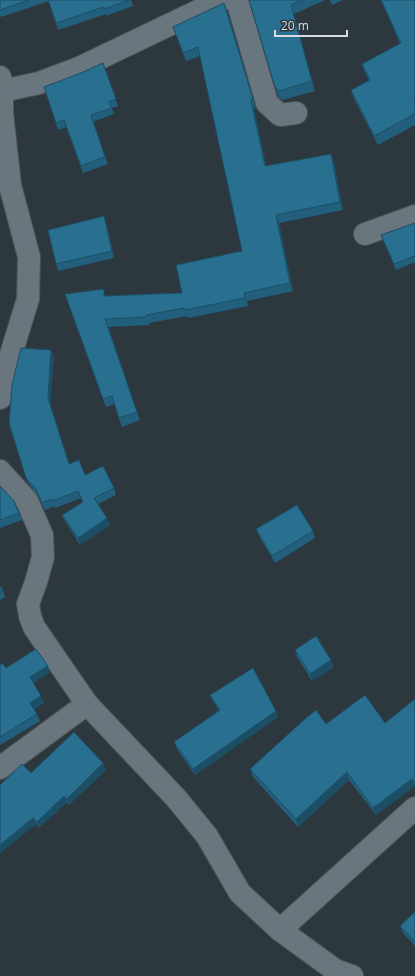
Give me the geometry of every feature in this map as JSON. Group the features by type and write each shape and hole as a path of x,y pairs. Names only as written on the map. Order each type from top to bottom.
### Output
{"street":[{"path":"0,398 7,367 28,299 30,257 10,185 2,113 1,84 39,83 79,68 221,0"},
{"path":"237,0 267,103 280,115 296,113"},
{"path":"365,234 415,216"},
{"path":"0,471 27,501 42,535 43,557 28,604 34,627 87,704 176,798 207,836 240,893 280,930 335,970 352,976"},
{"path":"0,768 87,704"},
{"path":"280,930 415,808"}],"building":[{"path":"0,0 29,0 0,10"},
{"path":"48,0 129,0 56,23"},
{"path":"249,0 301,0 291,5 312,81 279,91 275,87"},
{"path":"381,0 415,0 415,114 374,136 351,90 370,80 362,64 401,43"},
{"path":"224,3 253,99 251,100 265,166 331,154 340,202 276,215 290,283 244,293 245,298 185,310 184,308 146,315 146,317 105,319 137,412 119,418 112,396 103,399 65,294 104,289 104,296 182,293 176,265 242,251 198,47 183,53 173,27"},
{"path":"103,63 116,99 109,102 112,108 91,115 105,157 81,166 64,120 56,123 44,87"},
{"path":"104,216 112,251 56,264 48,230"},
{"path":"415,223 415,256 394,264 381,235"},
{"path":"21,348 51,350 48,398 69,464 79,460 85,475 103,466 114,488 94,498 107,518 78,538 62,515 83,502 78,491 53,501 52,499 42,503 36,489 26,478 9,423 12,385"},
{"path":"0,486 14,501 19,513 0,520"},
{"path":"297,505 313,531 272,556 256,529"},
{"path":"316,636 331,660 310,674 295,650"},
{"path":"36,649 48,666 30,677 41,696 30,703 37,714 0,737 0,665 2,663 6,668"},
{"path":"253,668 276,711 193,769 174,742 220,710 210,695"},
{"path":"365,695 385,723 415,699 415,782 412,779 373,808 347,772 296,819 250,769 316,710 326,724"},
{"path":"74,732 103,763 67,799 64,796 37,822 33,818 0,845 0,785 22,764 31,773"},
{"path":"415,912 415,942 400,926"}]}
